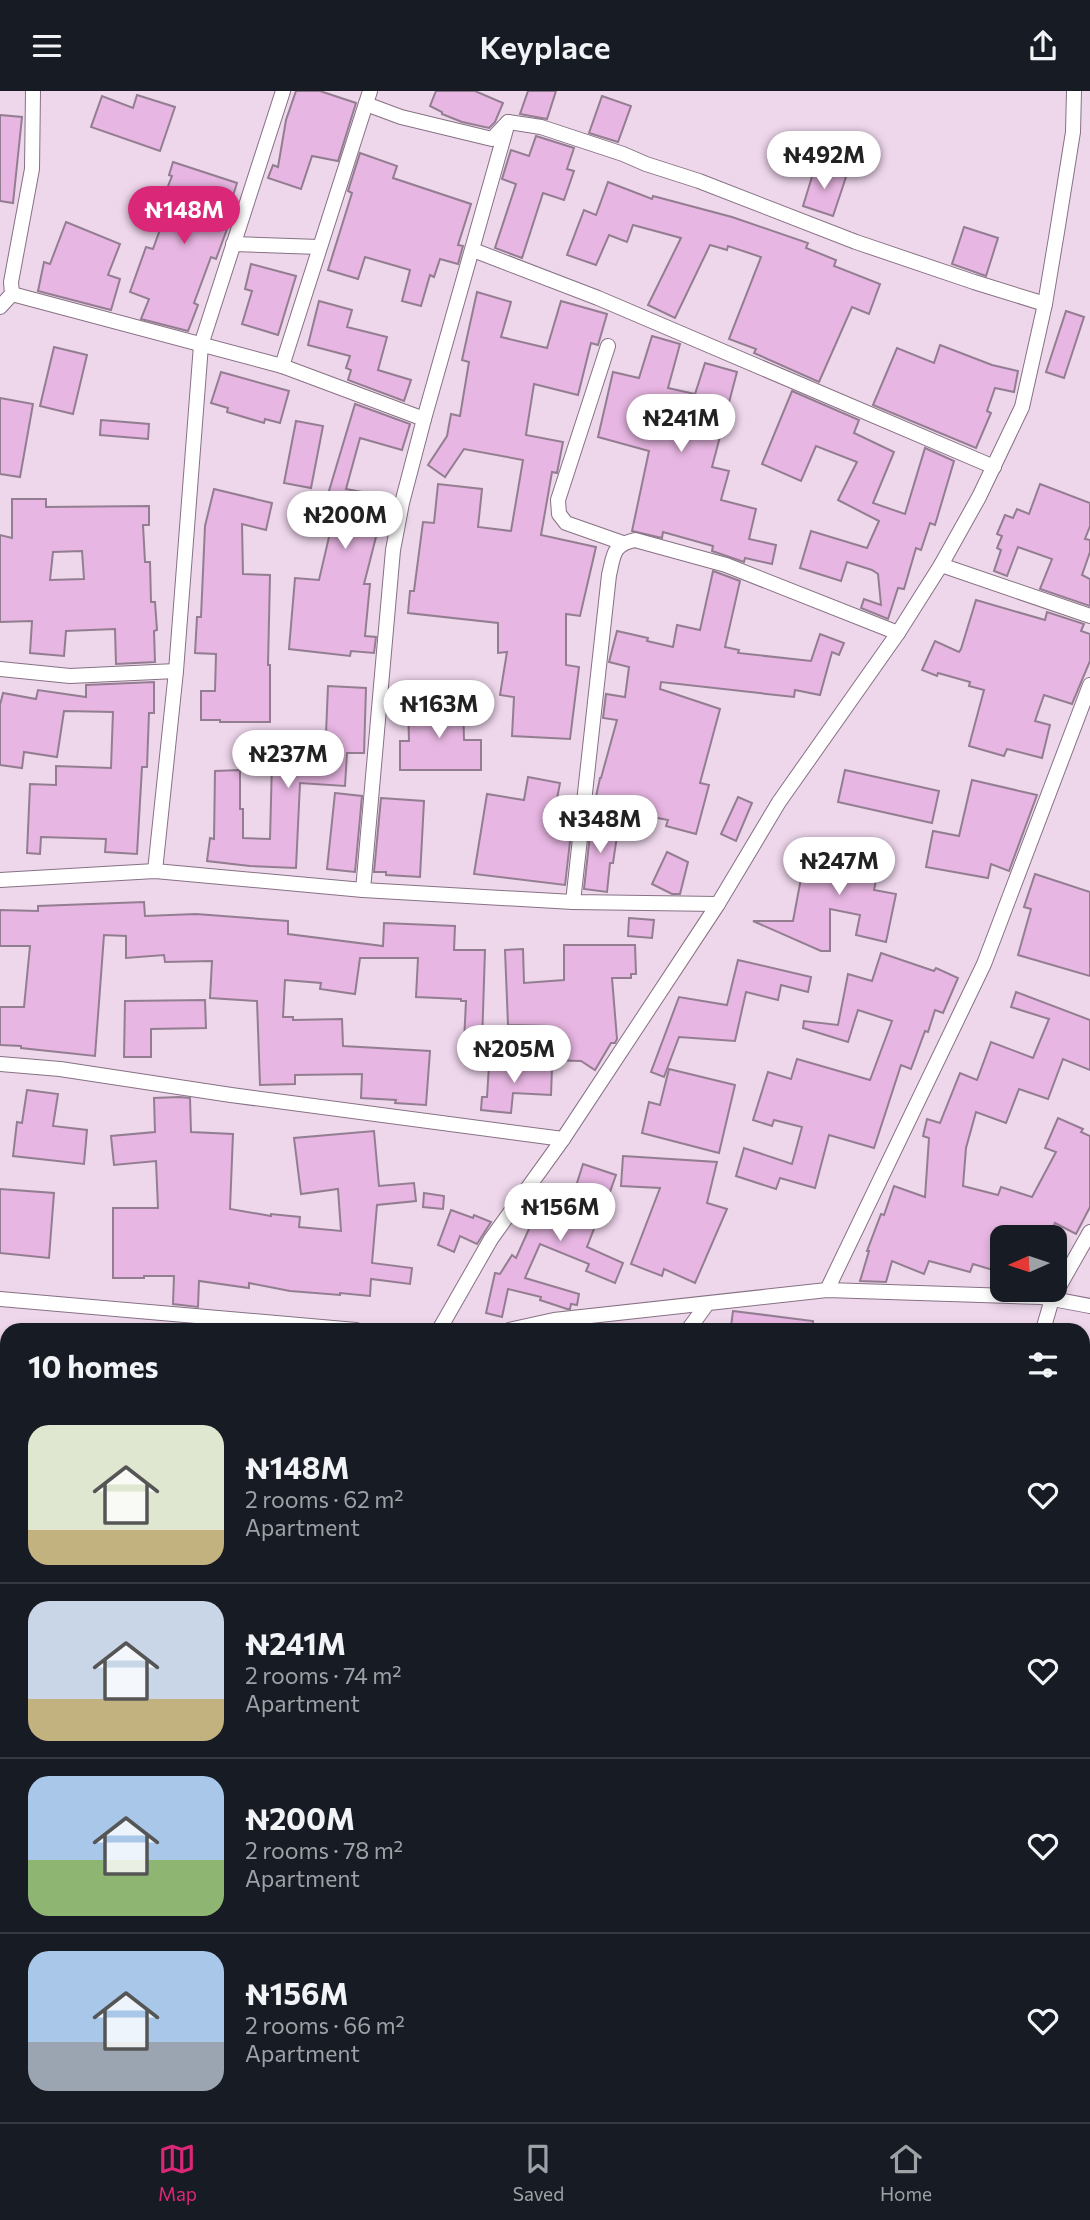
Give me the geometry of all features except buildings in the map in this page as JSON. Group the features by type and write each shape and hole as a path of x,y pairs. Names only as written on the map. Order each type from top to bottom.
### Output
{"street":[{"path":"0,307 12,294 11,282 32,169 33,91"},
{"path":"155,871 176,671 201,345 283,91"},
{"path":"443,1323 491,1239 563,1139 718,904 779,802 898,633 940,565 994,467 1022,407 1045,304 1073,132 1074,91"},
{"path":"282,366 368,97 401,117 492,139 508,122"},
{"path":"508,122 541,127 623,154 856,242 1045,304"},
{"path":"363,890 393,550 424,419 508,122"},
{"path":"233,244 319,247"},
{"path":"473,250 598,298 994,467"},
{"path":"12,294 282,366 424,419"},
{"path":"608,346 558,500 559,514 566,523 623,543 635,541 726,565 898,633"},
{"path":"573,902 609,575 615,550 623,543"},
{"path":"940,565 1090,616"},
{"path":"0,669 70,675 176,671"},
{"path":"827,1290 984,964 1087,706 1090,685"},
{"path":"0,880 155,871 363,890 573,902 718,904"},
{"path":"0,1064 60,1069 231,1095 563,1139"},
{"path":"1068,1271 1090,1232"},
{"path":"540,1323 827,1290 990,1297"},
{"path":"0,1299 276,1323"},
{"path":"1045,1323 1051,1302"},
{"path":"1068,1302 1090,1306"},
{"path":"693,1323 707,1304"}]}
